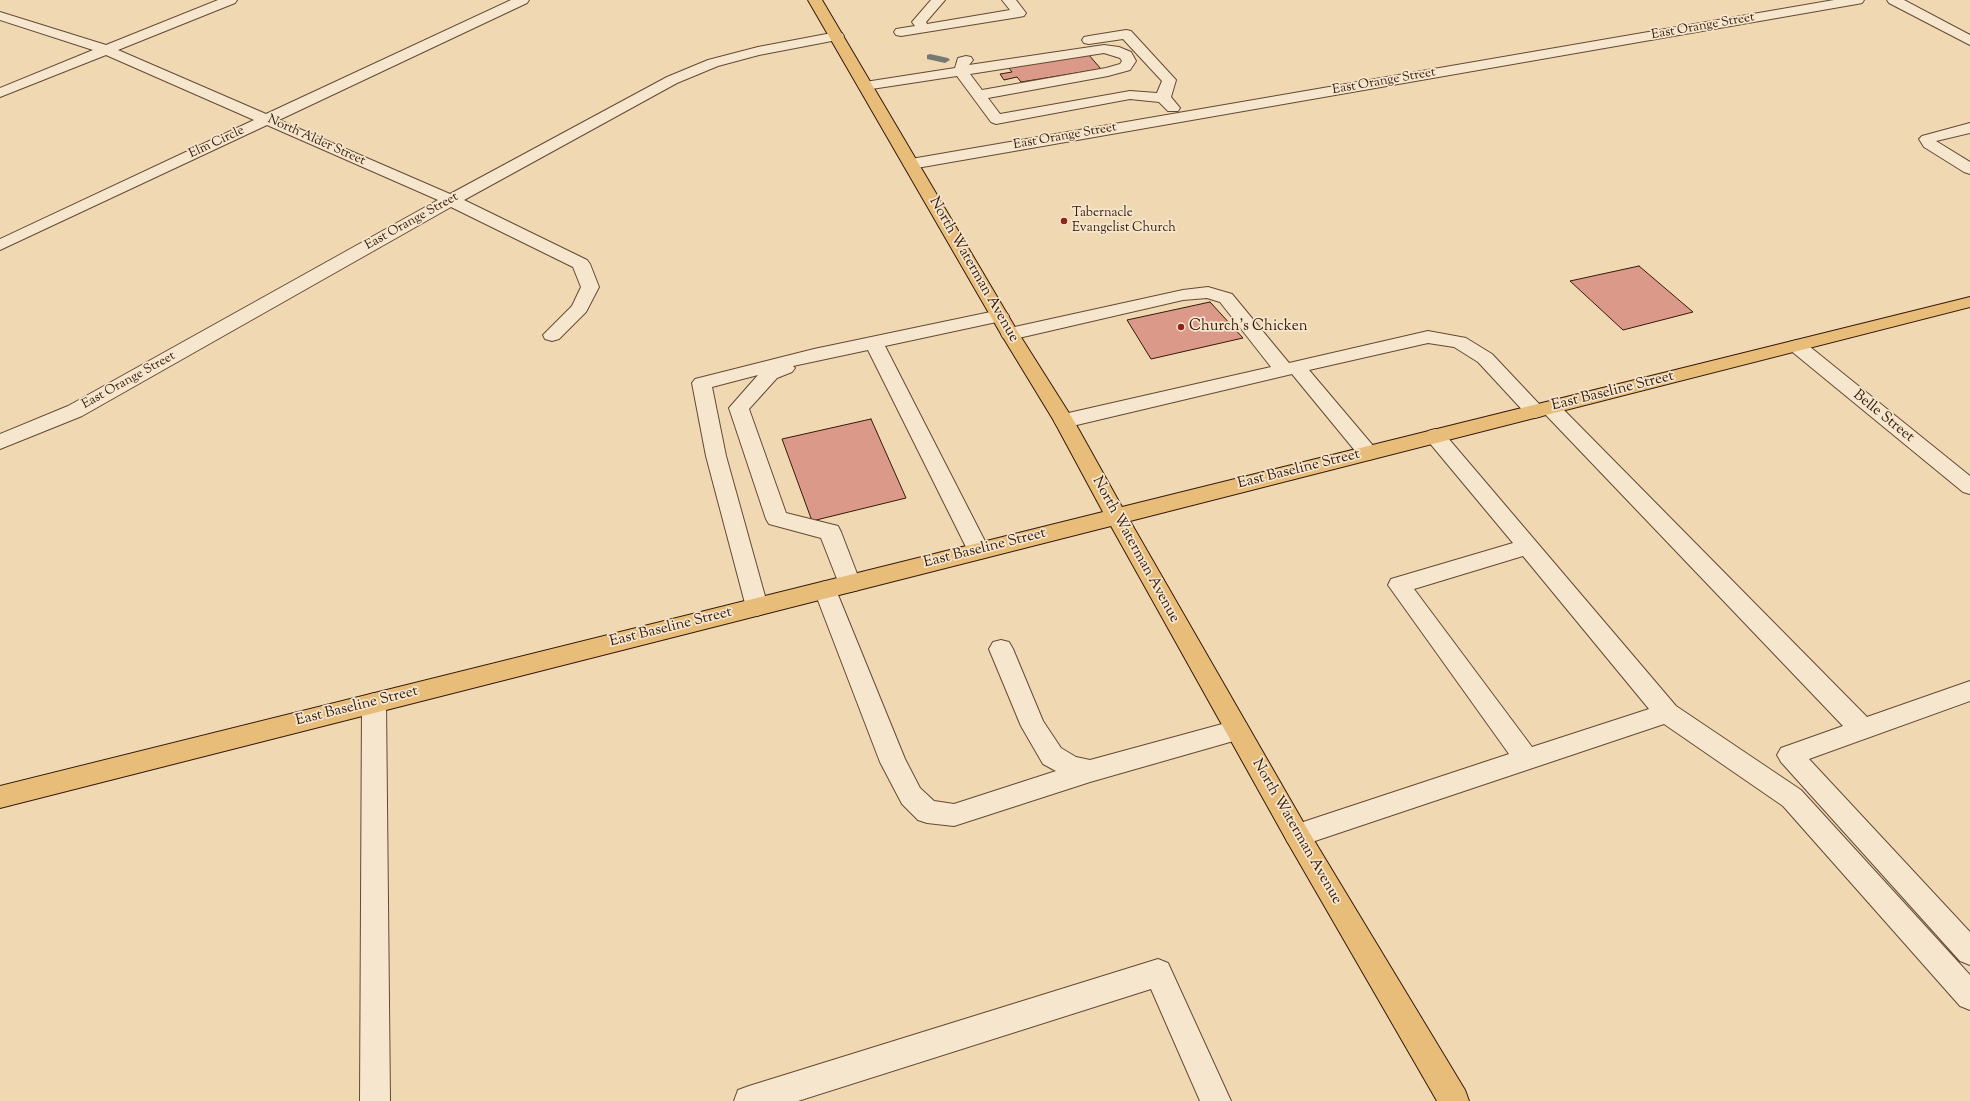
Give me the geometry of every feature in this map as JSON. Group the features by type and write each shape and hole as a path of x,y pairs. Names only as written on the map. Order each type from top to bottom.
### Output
{"main road":[{"name":"North Waterman Avenue","path":"816,0 1010,334 1064,421 1297,835 1454,1101"},
{"name":"East Baseline Street","path":"0,797 1970,302"}],"street":[{"path":"0,93 230,0"},
{"name":"Elm Circle","path":"0,245 522,0"},
{"path":"923,28 919,22 938,0"},
{"path":"901,32 1019,13 1009,0"},
{"name":"East Orange Street","path":"911,164 1857,0"},
{"path":"1894,0 1970,41"},
{"name":"North Alder Street","path":"0,16 106,50 451,200 581,264 590,287 580,308 552,335"},
{"path":"1164,98 1169,80 1126,34 963,60 961,71 996,119 1130,95 1164,98 1181,117"},
{"name":"East Orange Street","path":"0,442 75,411 451,200 679,77 713,63 758,51 837,36"},
{"path":"865,86 1104,49 1114,50 1126,56 1129,61 1125,67 1108,72 979,95"},
{"path":"1970,128 1927,139 1929,144 1970,169"},
{"path":"1010,334 1183,295 1208,292 1226,298 1368,453"},
{"path":"757,607 716,456 702,383 814,356 1000,316"},
{"path":"1064,421 1428,337 1459,342 1485,358 1543,410 1862,729"},
{"path":"874,343 979,551"},
{"name":"Belle Street","path":"1797,346 1970,488"},
{"path":"814,356 770,374 739,408 777,519 830,532 850,584"},
{"path":"1435,436 1667,713 1792,798 1970,996"},
{"path":"1527,759 1399,586 1528,547"},
{"path":"825,590 893,762 911,796 927,812 954,815 1090,771 1237,730"},
{"path":"1001,649 1033,726 1052,756 1071,768 1090,771"},
{"path":"1970,691 1790,755 1970,952"},
{"path":"374,703 375,1101"},
{"path":"1297,835 1667,713"},
{"path":"749,1101 1158,973 1216,1101"}],"building":[{"path":"1088,54 1101,69 1021,82 1017,77 1004,80 1000,74 1012,72 1008,67"},
{"path":"1639,266 1693,312 1623,330 1570,281"},
{"name":"Church's Chicken","path":"1210,302 1243,338 1151,359 1127,320"},
{"path":"871,419 906,498 812,521 782,439"}],"waterway":[{"path":"930,57 945,60"}],"place":[{"name":"Tabernacle Evangelist Church","path":"1064,221"},
{"name":"Church's Chicken","path":"1181,327"}]}
